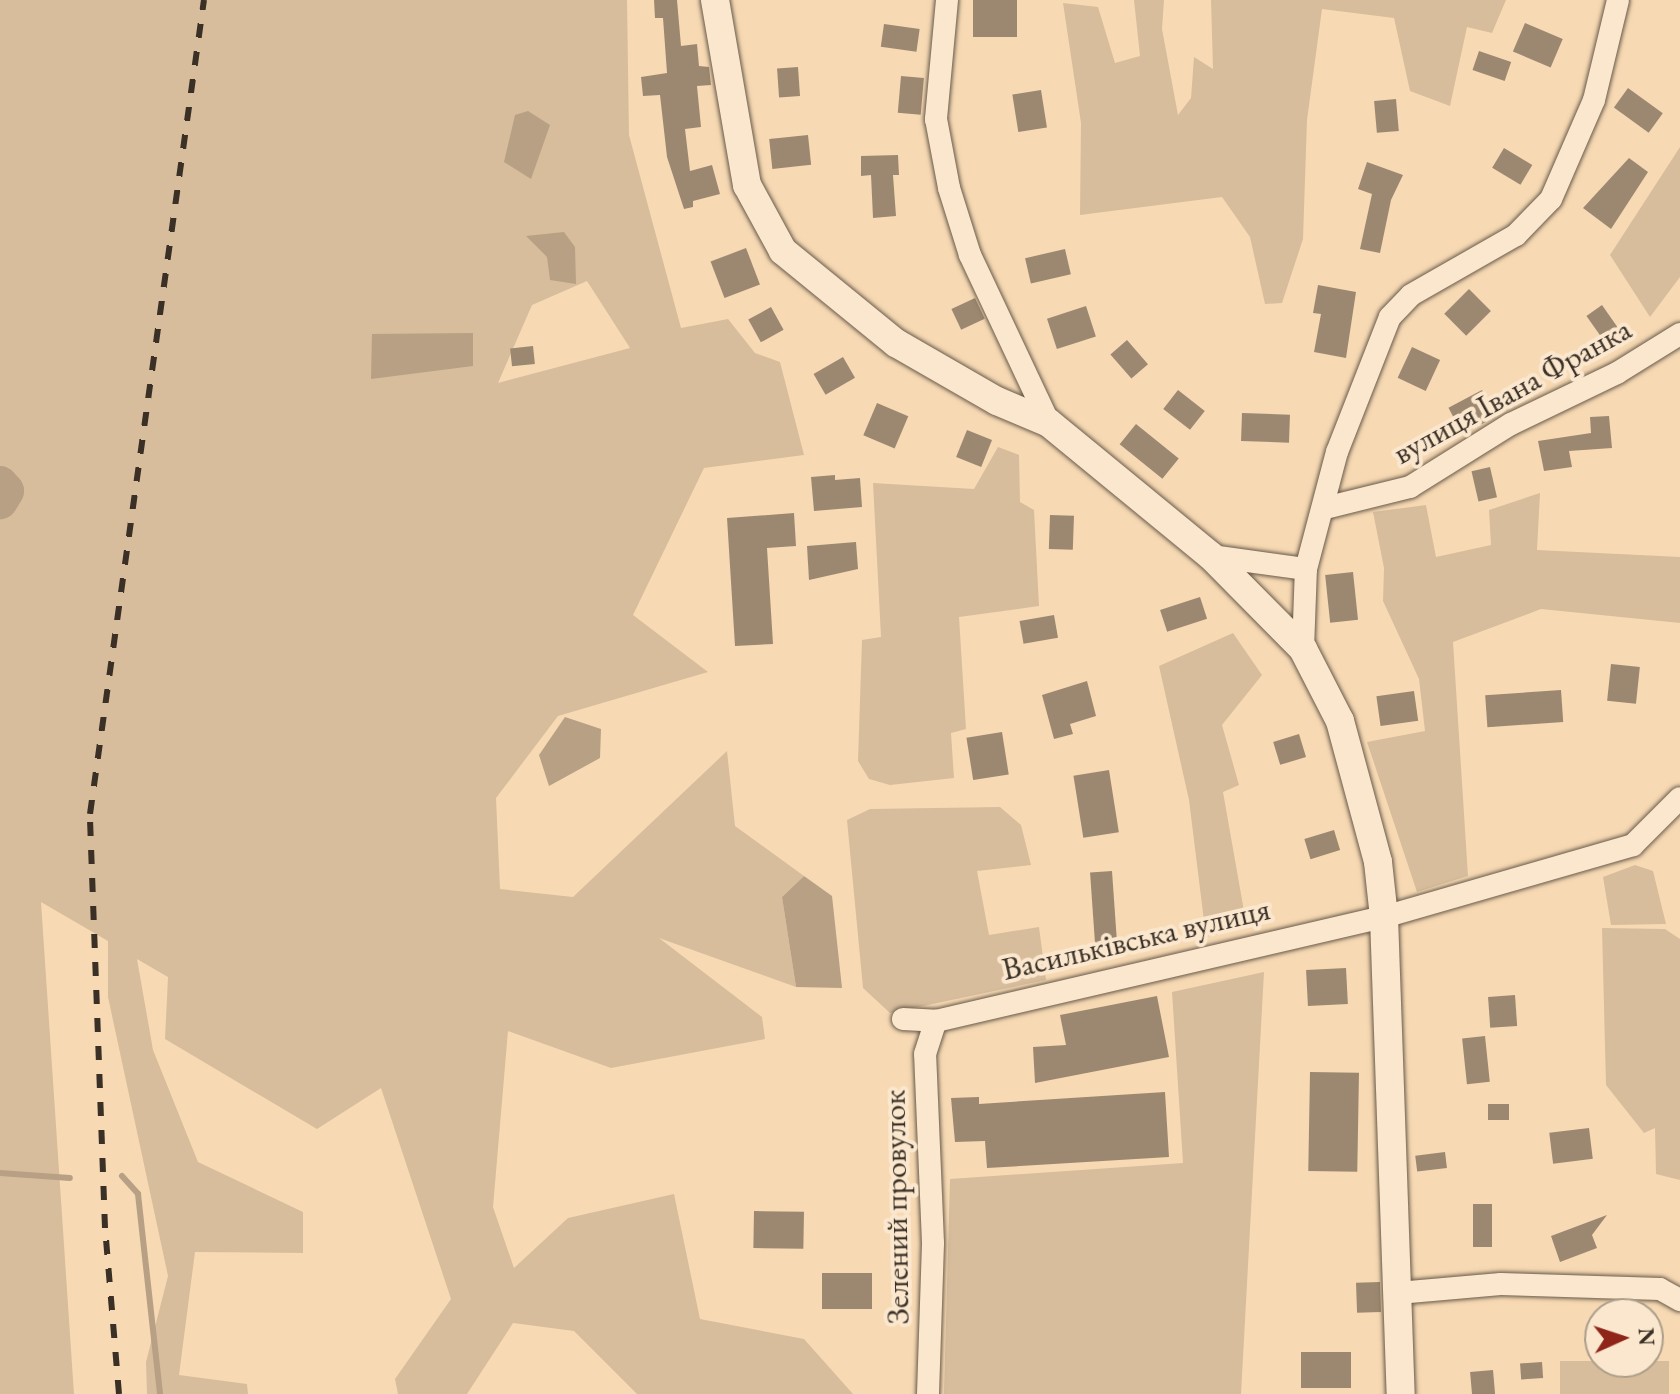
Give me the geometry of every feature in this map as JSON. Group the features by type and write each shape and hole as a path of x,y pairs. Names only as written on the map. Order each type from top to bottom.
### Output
{"street":[{"path":"715,0 747,185 783,251 896,343 997,401 1049,423 1211,556 1303,649 1340,721 1361,786 1384,917 1401,1394"},
{"path":"947,0 936,119 949,188 970,255 1049,423"},
{"name":"вулиця Івана Франка","path":"1303,649 1306,569 1325,508 1337,452 1390,317 1421,288 1516,235 1551,199 1594,100 1618,0"},
{"name":"вулиця Івана Франка","path":"1325,508 1410,487 1511,424 1617,373 1680,334"},
{"path":"1211,556 1306,569"},
{"name":"Васильківська вулиця","path":"903,1019 936,1021 1384,917 1633,845 1680,798"},
{"name":"Зелений провулок","path":"928,1394 933,1243 925,1054 936,1021"},
{"path":"1398,1293 1501,1284 1660,1289 1680,1300"}],"shaded area":[{"path":"0,0 627,0 629,135 681,328 728,319 755,353 780,362 804,455 704,468 633,615 708,672 558,716 496,798 500,889 573,897 727,751 735,826 804,876 782,897 796,987 659,938 762,1017 765,1039 611,1068 508,1031 493,1207 514,1268 568,1218 674,1194 700,1319 804,1339 853,1394 637,1394 574,1331 513,1323 467,1394 398,1394 395,1379 451,1299 381,1088 317,1129 165,1039 168,977 137,959 153,1050 198,1162 303,1212 303,1253 195,1252 179,1375 247,1384 248,1394 147,1394 146,1362 168,1276 108,997 108,941 41,902 74,1394 0,1394","holes":["587,281 630,348 498,383 532,305"]},
{"path":"1134,0 1164,0 1162,29 1178,115 1191,98 1194,57 1213,69 1211,0 1506,0 1492,33 1467,27 1450,106 1410,91 1394,18 1322,9 1307,120 1303,239 1282,303 1265,304 1250,237 1222,197 1080,215 1081,123 1063,3 1098,7 1115,63 1140,56"},
{"path":"528,111 550,125 531,179 504,162 515,115"},
{"path":"1680,147 1680,277 1650,317 1610,255"},
{"path":"564,232 575,247 576,284 550,280 547,257 526,236"},
{"path":"473,333 473,366 371,379 372,334"},
{"path":"998,447 1019,455 1020,502 1034,510 1039,606 959,617 966,729 951,733 954,778 890,785 869,779 858,761 862,640 881,637 873,483 974,489"},
{"path":"1540,493 1537,550 1680,557 1680,623 1541,609 1453,642 1468,876 1417,892 1367,742 1425,731 1419,679 1383,601 1384,568 1373,512 1426,505 1436,557 1491,545 1489,510"},
{"path":"1233,633 1262,675 1222,725 1239,785 1223,792 1247,928 1206,937 1189,800 1159,666"},
{"path":"565,717 601,729 600,758 549,786 539,755"},
{"path":"1000,807 1021,825 1031,865 977,871 989,935 1039,927 1046,980 890,1013 863,988 847,820 870,809"},
{"path":"1635,865 1653,871 1666,924 1611,925 1603,877"},
{"path":"804,876 832,896 842,988 796,987 782,897"},
{"path":"1602,928 1665,929 1680,939 1680,1180 1656,1174 1655,1128 1644,1133 1606,1085"},
{"path":"1264,972 1241,1394 944,1394 950,1179 1183,1163 1172,992"},
{"path":"1560,1361 1584,1361 1584,1378 1664,1378 1664,1361 1669,1361 1669,1394 1560,1394"}],"building":[{"path":"654,0 677,0 681,46 697,44 699,66 709,67 711,85 697,86 701,127 685,129 690,171 712,165 720,194 693,201 693,207 684,209 667,157 660,95 643,96 641,77 667,73 663,18 655,18"},
{"path":"973,0 1017,0 1017,37 973,37"},
{"path":"1525,23 1563,39 1551,68 1513,52"},
{"path":"884,24 920,29 916,52 881,47"},
{"path":"1479,51 1511,62 1505,81 1472,70"},
{"path":"798,67 800,96 779,97 777,68"},
{"path":"901,76 924,78 921,115 898,113"},
{"path":"1628,88 1663,113 1649,133 1614,107"},
{"path":"1041,90 1047,128 1018,132 1012,95"},
{"path":"1396,99 1399,131 1377,133 1374,101"},
{"path":"808,135 811,165 772,169 769,139"},
{"path":"1504,148 1532,165 1520,185 1492,168"},
{"path":"898,155 899,175 893,175 896,216 873,218 871,175 861,176 861,156"},
{"path":"1629,158 1648,172 1611,229 1583,208"},
{"path":"1367,162 1403,175 1391,200 1380,253 1360,249 1372,194 1358,189"},
{"path":"746,248 760,284 725,298 711,262"},
{"path":"1065,249 1071,274 1031,284 1025,258"},
{"path":"1318,285 1356,292 1346,358 1314,352 1321,314 1313,313"},
{"path":"1469,289 1491,311 1466,336 1444,314"},
{"path":"975,298 985,319 961,330 951,309"},
{"path":"1602,305 1620,331 1605,342 1586,316"},
{"path":"1086,306 1096,336 1057,349 1047,319"},
{"path":"771,307 784,330 761,342 748,320"},
{"path":"1127,340 1148,364 1131,379 1110,354"},
{"path":"533,346 535,364 512,366 510,348"},
{"path":"1412,347 1440,360 1426,391 1398,378"},
{"path":"843,357 855,378 826,395 814,374"},
{"path":"1178,390 1205,411 1190,430 1163,409"},
{"path":"1482,390 1496,416 1463,434 1448,408"},
{"path":"877,403 908,416 895,449 863,435"},
{"path":"1242,413 1290,415 1289,443 1241,441"},
{"path":"1609,416 1612,448 1569,451 1572,467 1544,471 1538,441 1591,433 1590,417"},
{"path":"1136,424 1179,459 1162,479 1120,444"},
{"path":"967,430 992,440 981,467 956,457"},
{"path":"1490,467 1497,497 1478,501 1471,471"},
{"path":"835,475 835,480 860,478 862,507 814,511 811,477"},
{"path":"794,513 796,546 767,548 773,644 735,646 727,518"},
{"path":"1050,515 1074,516 1073,550 1049,549"},
{"path":"856,542 858,569 809,580 807,546"},
{"path":"1353,572 1358,620 1330,623 1325,575"},
{"path":"1200,597 1207,619 1167,632 1160,610"},
{"path":"1054,615 1058,638 1024,644 1020,621"},
{"path":"1611,664 1640,667 1636,704 1607,701"},
{"path":"1087,681 1096,716 1070,724 1073,734 1054,739 1042,695"},
{"path":"1561,690 1563,722 1487,727 1485,695"},
{"path":"1414,691 1418,721 1381,726 1376,696"},
{"path":"1002,732 1009,774 973,780 966,738"},
{"path":"1299,734 1306,757 1280,765 1273,742"},
{"path":"1109,770 1119,832 1083,838 1073,776"},
{"path":"1334,830 1340,850 1310,859 1304,839"},
{"path":"1112,871 1118,953 1096,954 1090,873"},
{"path":"1346,968 1348,1004 1308,1006 1306,970"},
{"path":"1515,995 1517,1026 1490,1028 1488,997"},
{"path":"1157,996 1169,1057 1035,1083 1033,1047 1066,1045 1060,1015"},
{"path":"1485,1036 1490,1082 1467,1084 1462,1038"},
{"path":"1310,1072 1359,1073 1357,1172 1308,1171"},
{"path":"1165,1092 1169,1157 987,1168 985,1141 955,1142 951,1098 979,1097 979,1104"},
{"path":"1488,1104 1509,1104 1509,1120 1488,1120"},
{"path":"1589,1128 1593,1159 1553,1164 1549,1133"},
{"path":"1445,1152 1447,1168 1417,1172 1415,1156"},
{"path":"1473,1204 1492,1204 1492,1247 1473,1247"},
{"path":"754,1211 804,1212 803,1249 753,1248"},
{"path":"1607,1215 1592,1235 1597,1248 1560,1262 1551,1236"},
{"path":"822,1273 872,1273 872,1309 822,1309"},
{"path":"1380,1282 1381,1312 1357,1313 1356,1283"},
{"path":"1301,1352 1351,1352 1351,1388 1301,1388"},
{"path":"1542,1362 1543,1378 1521,1379 1520,1364"},
{"path":"1493,1370 1495,1394 1472,1394 1470,1372"}],"waterway":[{"path":"0,484 6,491 0,501"},
{"path":"0,1173 70,1178"},
{"path":"122,1176 138,1194 160,1394"}],"railway":[{"path":"119,1394 105,1228 90,814 204,0"}]}
